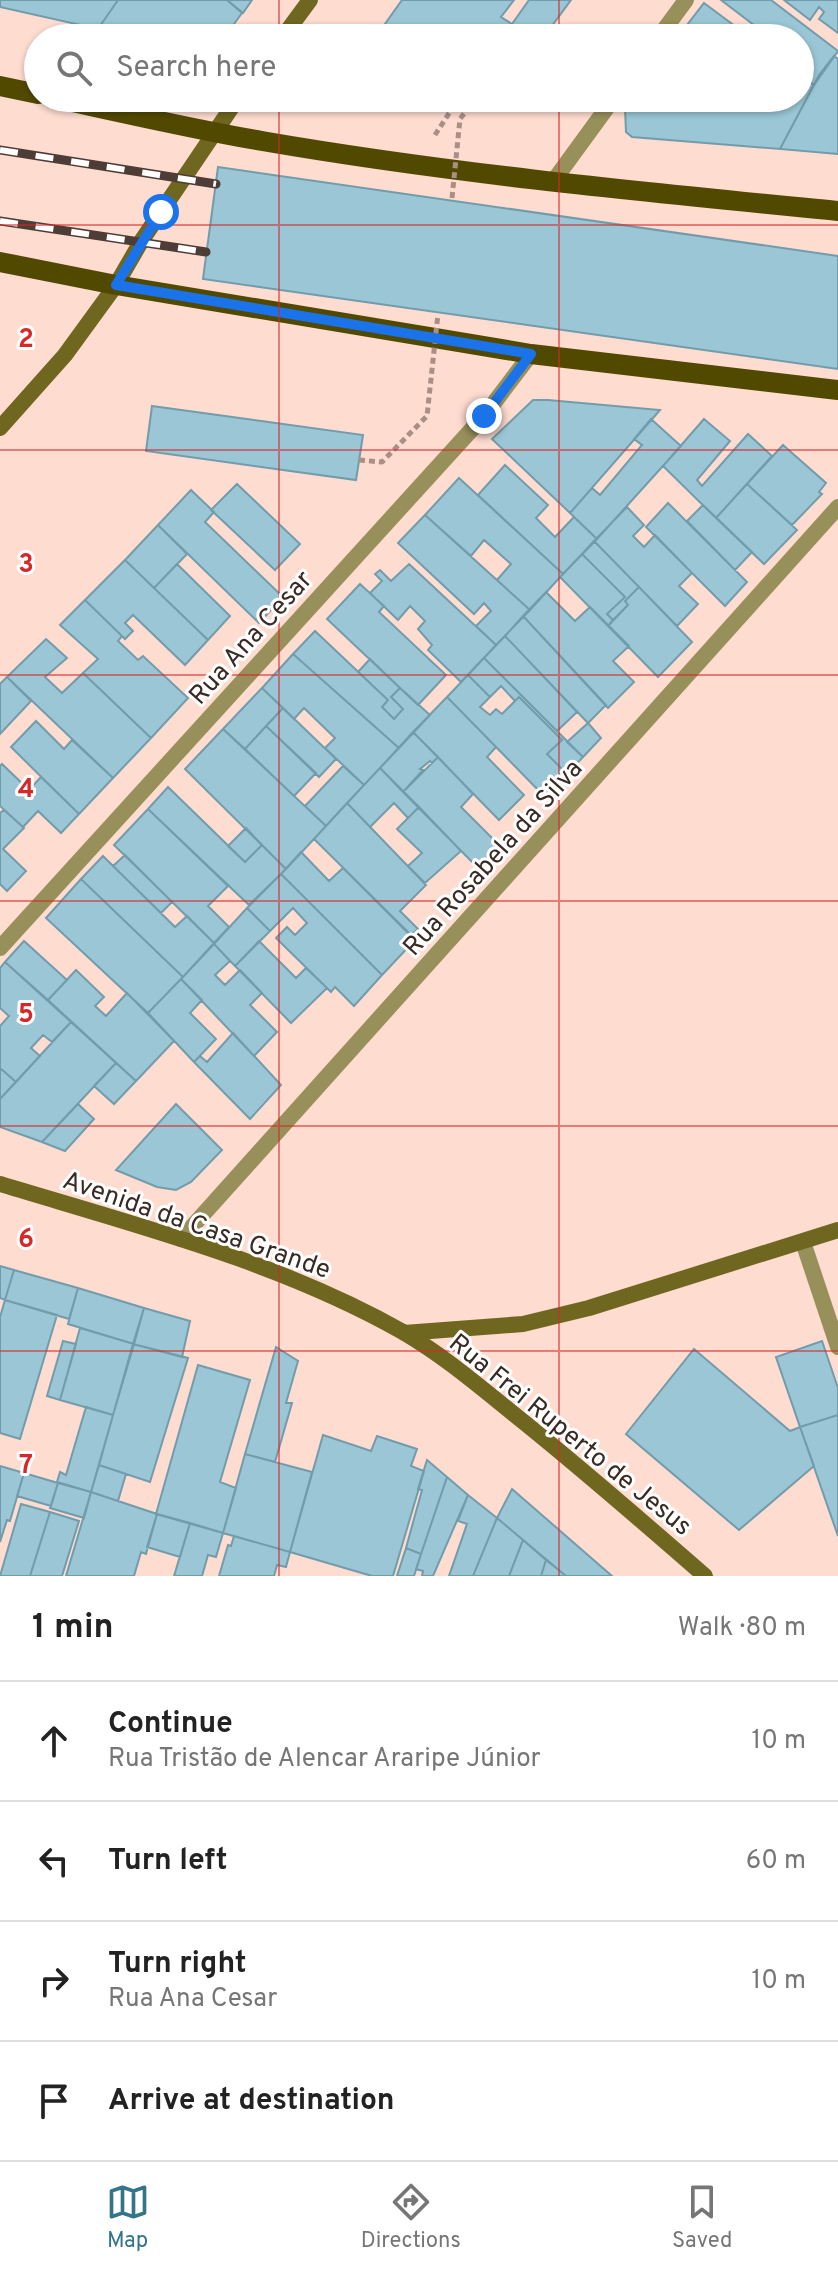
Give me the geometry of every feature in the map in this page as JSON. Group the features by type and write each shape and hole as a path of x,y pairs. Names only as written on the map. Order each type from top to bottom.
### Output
{"main road":[{"path":"0,86 24,91"},
{"path":"120,112 214,132 552,183 838,211"},
{"path":"0,262 116,285 531,354 835,385"}],"street":[{"path":"292,24 310,0"},
{"path":"668,24 686,0"},
{"path":"0,428 65,355 116,285 142,240 228,112"},
{"path":"552,183 604,112"},
{"name":"Rua Ana Cesar","path":"0,948 484,416 531,354"},
{"name":"Rua Rosabela da Silva","path":"181,1239 838,507"},
{"name":"Avenida da Casa Grande","path":"0,1184 181,1239 338,1298 404,1333"},
{"path":"404,1333 523,1324 589,1308 838,1230"},
{"path":"803,1242 838,1347"},
{"name":"Rua Frei Ruperto de Jesus","path":"404,1333 444,1358 593,1478 705,1576"}],"path":[{"path":"435,136 450,112"},
{"path":"452,198 460,119 465,112"},
{"path":"359,460 382,462 427,416 438,314"}],"building":[{"path":"0,0 118,0 101,24 76,24 0,7"},
{"path":"118,0 227,0 242,13 234,24 101,24"},
{"path":"227,0 252,0 243,13"},
{"path":"402,0 514,0 501,17 512,24 385,24"},
{"path":"529,0 571,0 553,24 512,24"},
{"path":"721,0 771,0 803,24 753,24"},
{"path":"784,0 838,0 838,33 819,19 824,12 819,7 810,20"},
{"path":"704,3 732,24 688,24"},
{"path":"814,33 838,51 814,85"},
{"path":"834,56 838,59 838,154 780,149 800,112 814,112 814,84"},
{"path":"625,112 800,112 780,149 632,137 626,132"},
{"path":"218,167 838,256 838,369 203,279"},
{"path":"533,400 660,410 570,513 492,439"},
{"path":"152,406 363,435 356,480 146,451"},
{"path":"651,419 681,446 597,539 570,513 592,488 600,495 642,445 634,439"},
{"path":"704,419 730,441 697,480 702,486 748,434 772,456 716,518 663,466"},
{"path":"783,445 826,483 819,492 822,494 792,525 747,484"},
{"path":"505,465 548,505 536,518 555,537 574,517 597,539 563,574 478,495"},
{"path":"459,478 563,574 530,610 497,580 511,564 484,540 471,556 425,515"},
{"path":"237,484 300,544 275,570 211,510"},
{"path":"747,484 797,530 764,564 716,518"},
{"path":"191,490 214,512 205,522 283,597 259,623 158,525"},
{"path":"668,503 747,582 725,606 646,527"},
{"path":"703,505 752,552 735,570 687,521"},
{"path":"627,507 644,525 633,536 644,547 655,535 692,573 679,586 698,604 677,626 594,541"},
{"path":"425,515 530,610 496,645 476,626 491,611 484,603 474,614 398,543"},
{"path":"158,525 187,554 154,588 125,560"},
{"path":"594,541 639,587 625,601 628,605 613,620 607,614 625,597 582,554"},
{"path":"582,554 625,597 607,614 613,620 608,626 560,577"},
{"path":"125,560 208,640 185,665 133,615 125,623 133,631 125,639 85,600"},
{"path":"177,564 230,616 208,640 154,588"},
{"path":"409,564 496,645 461,682 428,650 432,645 418,629 425,621 410,606 398,620 370,593 382,581 375,574 380,570 391,581"},
{"path":"360,584 384,606 379,612 446,675 418,705 327,619"},
{"path":"639,587 692,642 658,677 608,626 628,605 625,601"},
{"path":"546,592 575,621 590,607 629,646 613,661 634,682 608,708 523,616"},
{"path":"85,600 122,636 118,641 138,660 143,656 188,698 151,738 83,673 98,659 60,625"},
{"path":"523,616 606,705 588,723 505,636"},
{"path":"315,631 388,700 382,707 394,719 403,709 391,697 400,688 430,715 399,748 293,654"},
{"path":"505,636 577,712 557,731 484,658"},
{"path":"46,639 67,658 45,677 62,693 83,673 151,738 113,778 7,677"},
{"path":"293,654 399,748 364,785 325,748 335,738 304,708 294,719 262,688"},
{"path":"484,658 583,757 567,774 547,754 562,740 519,697 515,701 501,686 490,697 468,675"},
{"path":"370,659 400,688 391,697 403,709 394,719 382,707 388,700 358,672"},
{"path":"468,675 490,697 480,707 490,715 496,709 502,714 519,697 562,740 547,754 567,774 545,797 447,697"},
{"path":"7,677 31,701 0,734 0,684"},
{"path":"262,688 283,708 245,749 223,729"},
{"path":"447,697 496,747 487,757 524,795 499,820 413,732"},
{"path":"283,708 336,759 319,777 266,726"},
{"path":"36,721 64,749 72,740 113,778 79,814 11,747"},
{"path":"588,723 601,738 583,757 567,742"},
{"path":"266,726 316,773 294,796 245,749"},
{"path":"223,729 326,826 286,869 185,769"},
{"path":"413,732 438,757 420,769 423,770 403,792 380,768"},
{"path":"438,757 473,794 461,807 500,846 479,869 403,792"},
{"path":"2,764 29,790 41,777 79,814 61,833 38,811 23,827 0,806"},
{"path":"343,766 364,785 326,826 305,806"},
{"path":"380,768 419,807 408,818 394,803 370,827 347,803"},
{"path":"168,787 245,862 262,845 286,869 249,905 148,809"},
{"path":"347,803 426,885 400,911 418,929 411,935 314,839"},
{"path":"419,807 461,851 425,883 408,866 422,853 397,829"},
{"path":"148,809 228,886 208,906 229,927 214,943 114,845"},
{"path":"4,810 24,828 3,849 26,871 7,891 0,884 0,813"},
{"path":"246,828 262,845 245,862 228,846"},
{"path":"301,852 329,881 343,868 415,940 382,975 281,874"},
{"path":"125,855 172,902 161,913 113,866"},
{"path":"103,856 175,927 187,916 214,943 183,977 81,879"},
{"path":"281,874 382,975 354,1006 335,987 331,992 276,938 287,927 295,935 307,923 293,908 270,931 247,908"},
{"path":"81,879 183,977 148,1013 46,918"},
{"path":"247,908 270,931 235,966 214,944"},
{"path":"24,941 67,980 48,1000 5,962"},
{"path":"259,941 296,978 306,968 327,988 291,1023 235,966"},
{"path":"214,944 230,961 215,975 225,985 240,970 262,993 250,1005 277,1032 254,1056 181,979"},
{"path":"5,962 71,1022 52,1042 43,1035 31,1048 40,1056 16,1082 0,1068 0,1026 9,1016 0,1008 0,968"},
{"path":"76,970 104,997 95,1006 106,1016 127,993 174,1041 136,1081 48,1000"},
{"path":"181,979 202,1000 190,1013 216,1039 194,1062 148,1013"},
{"path":"71,1022 116,1063 42,1142 0,1127 0,1099"},
{"path":"233,1033 281,1085 250,1119 194,1062 200,1056 207,1062"},
{"path":"116,1063 136,1081 114,1104 94,1086"},
{"path":"0,1068 16,1082 0,1099"},
{"path":"78,1104 94,1119 65,1151 42,1142"},
{"path":"176,1104 222,1150 191,1182 176,1190 157,1187 116,1170"},
{"path":"0,1266 14,1270 5,1300 0,1298"},
{"path":"14,1270 78,1288 69,1319 5,1300"},
{"path":"78,1288 144,1308 134,1344 68,1324"},
{"path":"5,1300 57,1315 20,1439 0,1433 0,1317"},
{"path":"144,1308 190,1321 182,1357 133,1344"},
{"path":"80,1328 134,1344 113,1415 60,1400"},
{"path":"63,1341 76,1344 60,1400 47,1396"},
{"path":"822,1341 838,1388 838,1415 800,1427 776,1357"},
{"path":"133,1344 188,1358 150,1482 99,1465"},
{"path":"276,1347 298,1361 286,1403 292,1403 275,1462 245,1454"},
{"path":"694,1349 790,1431 800,1427 814,1466 739,1530 626,1434"},
{"path":"198,1365 250,1380 220,1482 236,1488 223,1533 156,1514"},
{"path":"86,1407 113,1415 91,1492 57,1482 60,1472 66,1475"},
{"path":"838,1415 838,1536 800,1427"},
{"path":"323,1435 371,1451 377,1436 417,1449 411,1466 424,1471 393,1576 372,1576 290,1552"},
{"path":"245,1454 312,1472 290,1552 223,1533"},
{"path":"427,1460 447,1477 421,1554 406,1548"},
{"path":"99,1465 126,1474 118,1501 91,1492"},
{"path":"0,1466 24,1473 10,1521 7,1520 0,1542"},
{"path":"24,1473 58,1483 51,1506 17,1496"},
{"path":"447,1477 468,1495 433,1576 422,1576 423,1571 416,1569"},
{"path":"58,1483 91,1492 84,1518 50,1508"},
{"path":"512,1489 612,1576 566,1576 497,1518"},
{"path":"91,1492 157,1514 146,1554 141,1552 134,1576 66,1576"},
{"path":"468,1495 497,1518 473,1576 449,1576 467,1524 458,1521"},
{"path":"21,1504 50,1512 30,1576 0,1576"},
{"path":"50,1512 79,1521 62,1576 30,1576"},
{"path":"157,1514 190,1523 180,1557 147,1547"},
{"path":"497,1518 523,1540 509,1576 473,1576"},
{"path":"190,1523 223,1533 216,1557 208,1555 202,1576 174,1576"},
{"path":"234,1536 290,1552 286,1567 277,1565 274,1576 219,1576 228,1545 231,1546"},
{"path":"523,1540 546,1560 541,1576 509,1576"},
{"path":"406,1548 421,1554 414,1576 397,1576"},
{"path":"546,1560 555,1567 566,1576 541,1576"}],"railway":[{"path":"0,150 216,184"},
{"path":"0,221 206,252"}],"route":[{"path":"161,212 116,285 531,354 484,416"}]}
